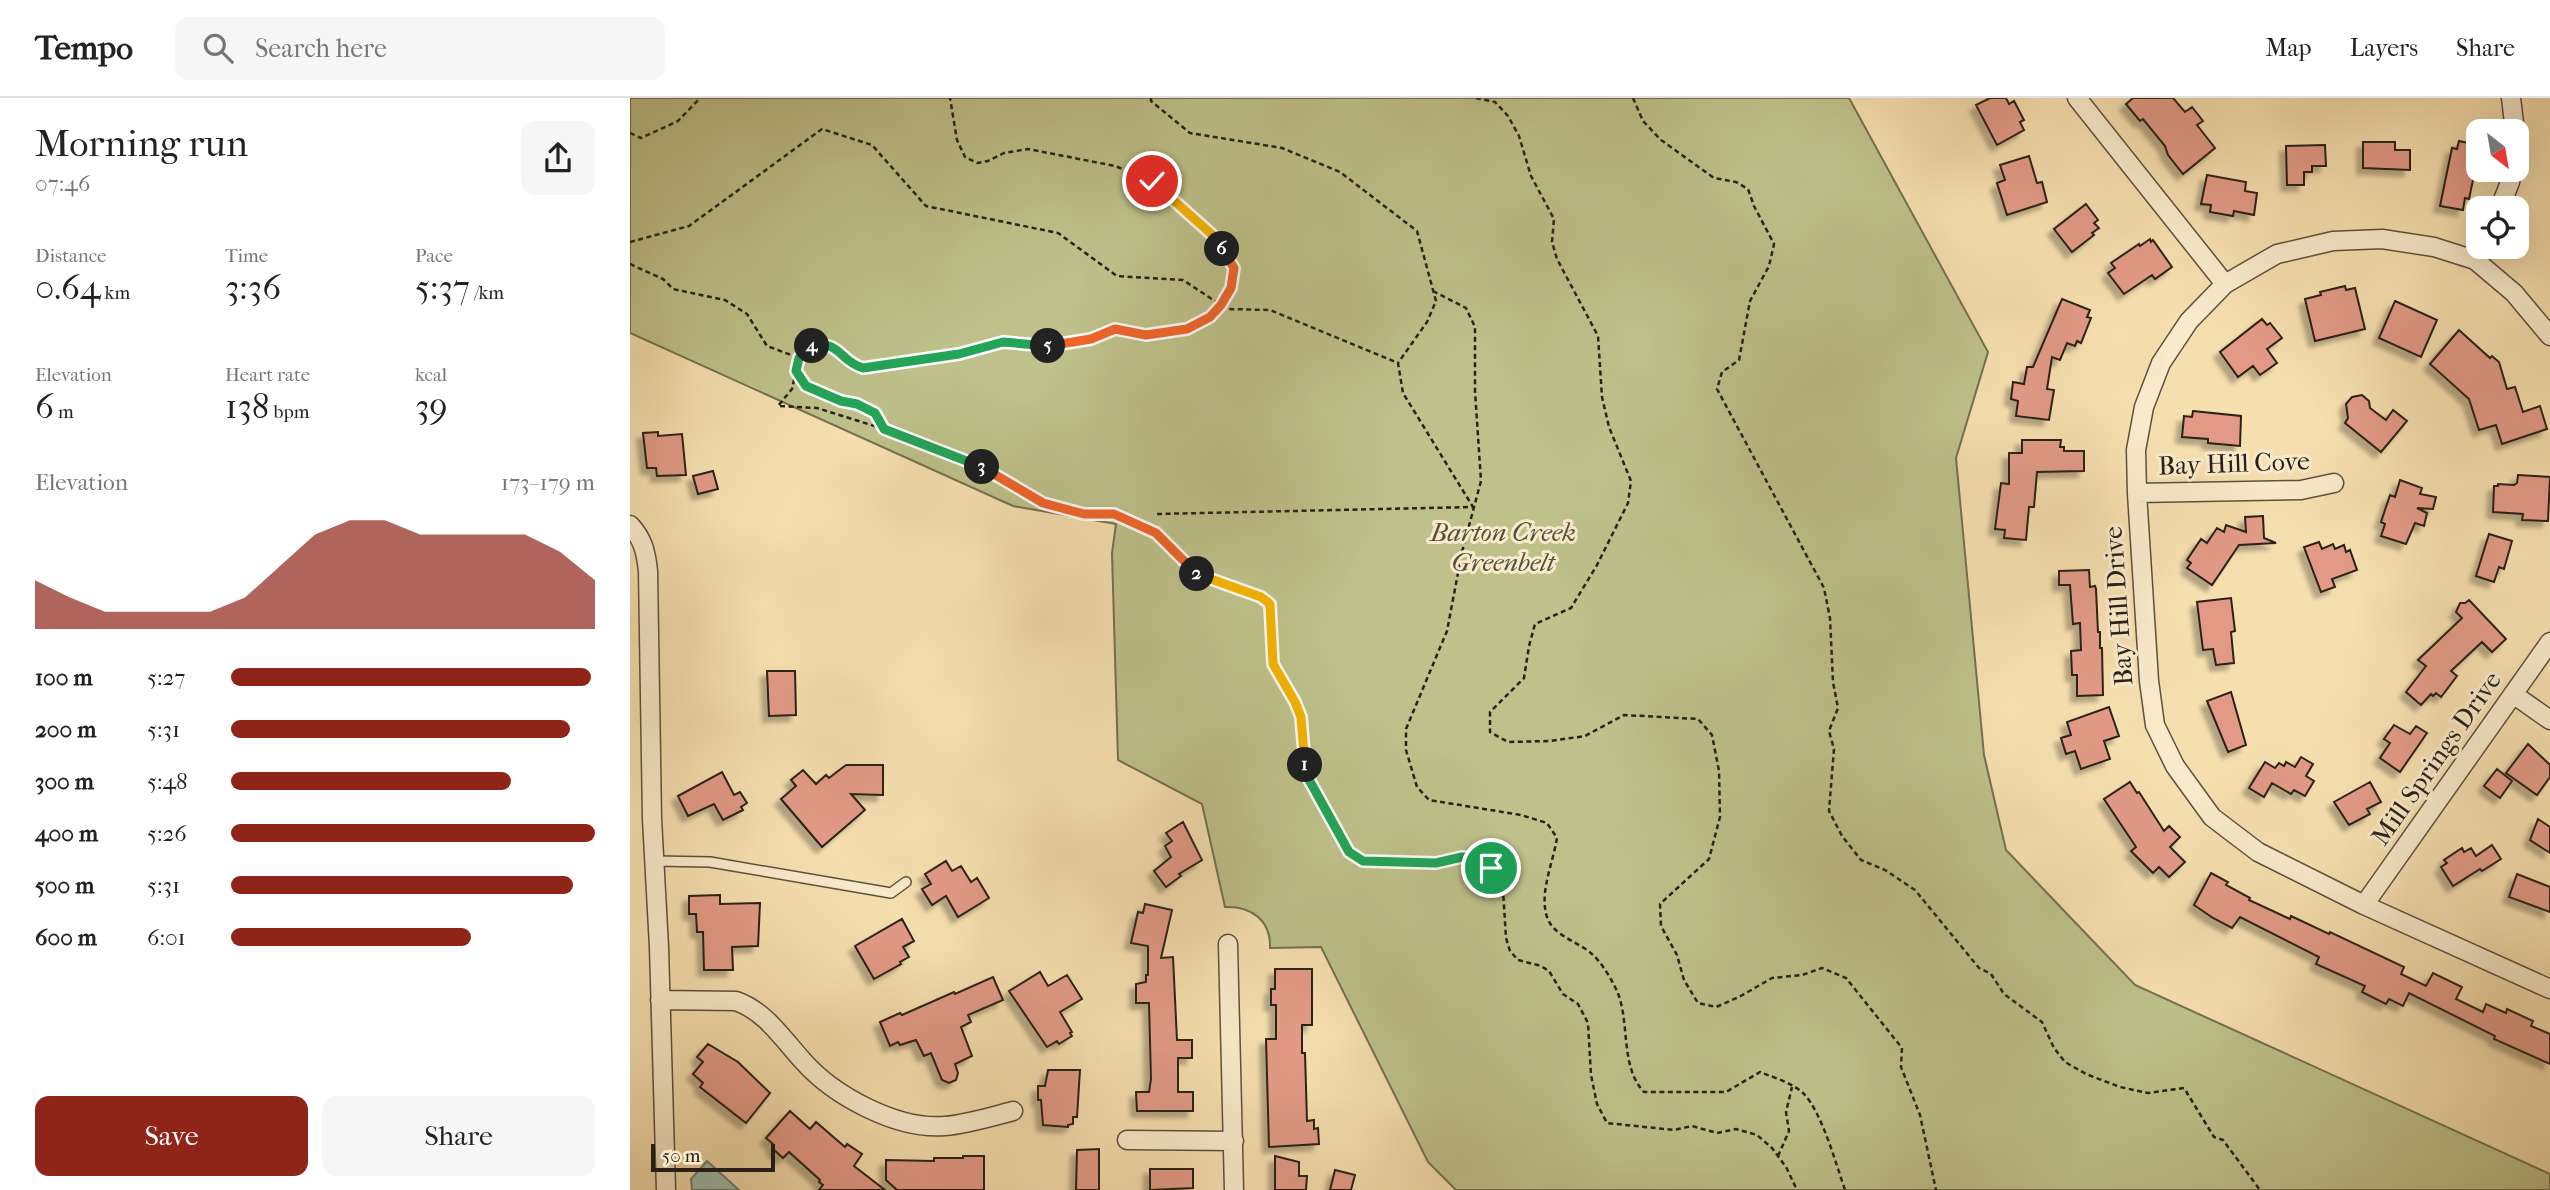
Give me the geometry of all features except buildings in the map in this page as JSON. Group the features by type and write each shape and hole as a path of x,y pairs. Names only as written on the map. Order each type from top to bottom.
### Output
{"street":[{"path":"2077,98 2225,284"},
{"path":"2511,98 2514,119"},
{"name":"Bay Hill Drive","path":"2466,251 2395,241 2333,241 2277,254 2225,284 2189,321 2161,363 2144,407 2136,450 2149,681 2155,725 2175,766 2212,817 2258,852 2364,905 2550,989"},
{"path":"2483,259 2550,336"},
{"name":"Bay Hill Cove","path":"2137,493 2301,490 2334,483"},
{"path":"630,525 645,548 648,571 666,1190"},
{"name":"Mill Springs Drive","path":"2364,905 2550,642"},
{"path":"2513,694 2550,720"},
{"path":"1228,943 1234,1190"},
{"path":"660,1000 736,1001 745,1004 763,1017 810,1069 835,1088 864,1107 904,1122 942,1126 976,1121 1013,1111"},
{"path":"1127,1140 1234,1141"}],"lane":[{"path":"655,861 710,862 891,893 906,882"}],"path":[{"path":"630,133 641,138 677,121 701,98"},
{"path":"950,98 957,140 965,157 977,163 1004,153 1028,149 1115,166 1152,181 1218,240 1234,268 1231,288 1210,317 1187,329 1146,335 1115,329 1091,339 1067,344 1045,346 1003,342 959,354 863,368 850,364 833,346 822,344 808,347 799,358 792,389 778,406 817,408 884,429 989,469 1043,503 1084,514 1114,514 1156,533 1198,574 1261,597 1270,604 1273,664 1301,717 1302,751 1307,776 1349,852 1363,861 1382,862 1436,863 1462,857 1479,858 1491,868 1503,890 1506,938 1510,951 1518,960 1549,971 1563,994 1577,1004 1588,1023 1591,1075 1597,1104 1607,1123 1674,1130 1692,1126 1717,1133 1736,1129 1757,1135 1778,1156 1797,1190"},
{"path":"1150,98 1190,133 1282,148 1340,172 1417,231 1436,301 1427,322 1398,363 1402,393 1473,506"},
{"path":"1476,98 1494,102 1508,116 1519,136 1531,176 1554,219 1552,242 1557,259 1598,335 1602,397 1609,427 1631,481 1628,503 1597,565 1571,608 1535,624 1524,678 1490,712 1490,732 1508,742 1550,741 1585,736 1624,715 1698,719 1712,736 1719,771 1720,817 1709,859 1660,904 1661,926 1677,955 1684,981 1698,1003 1716,1007 1772,978 1802,975 1822,968 1846,978 1902,1048 1901,1067 1920,1115 1936,1190"},
{"path":"1633,98 1643,121 1661,140 1714,178 1736,181 1748,189 1774,244 1769,266 1750,301 1739,360 1723,372 1717,388 1824,588 1830,618 1833,682 1838,708 1829,731 1834,749 1829,811 1842,836 1861,860 1885,870 1915,890 1979,968 1991,974 2004,994 2042,1022 2054,1048 2065,1062 2086,1074 2120,1087 2148,1093 2184,1088 2214,1137 2223,1140 2260,1190"},
{"path":"630,242 689,226 822,129 872,145 926,206 1058,233 1117,276 1183,280 1227,309 1270,310 1398,363"},
{"path":"630,264 663,279 673,289 725,300 747,314 767,346 799,358"},
{"path":"1433,291 1466,308 1475,327 1475,391 1481,481 1473,506 1447,631 1406,729 1406,750 1417,787 1429,800 1521,814 1547,823 1558,838 1544,902 1548,921 1561,934 1593,954 1615,986 1624,1017 1635,1083 1644,1092 1726,1092 1760,1072 1792,1087 1804,1094 1820,1120 1846,1190"},
{"path":"796,371 806,386 813,390 857,404 875,413 884,429"},
{"path":"1157,514 1473,506"},
{"path":"1778,1156 1789,1131 1786,1112 1792,1087"}],"green space":[{"name":"Barton Creek Greenbelt","path":"630,98 1849,98 1988,352 1956,458 1984,755 2006,850 2135,985 2550,1174 2550,1190 1456,1190 1428,1162 1321,947 1270,948 1267,930 1258,917 1243,909 1225,907 1202,804 1118,760 1112,553 1116,524 1013,506 630,333"}],"shaded area":[{"path":"707,1161 739,1190 692,1190 691,1179"}],"route":[{"path":"1152,181 1218,240 1234,268 1231,288 1210,317 1187,329 1146,335 1115,329 1091,339 1045,346 1003,342 959,354 863,368 850,364 833,346 822,344 808,347 799,358 796,371 806,386 821,394 857,404 875,413 884,429 989,469 1043,503 1084,514 1114,514 1156,533 1198,574 1261,597 1270,604 1273,664 1301,717 1302,751 1307,776 1349,852 1363,861 1382,862 1436,863 1462,857 1479,858 1491,868"}]}
